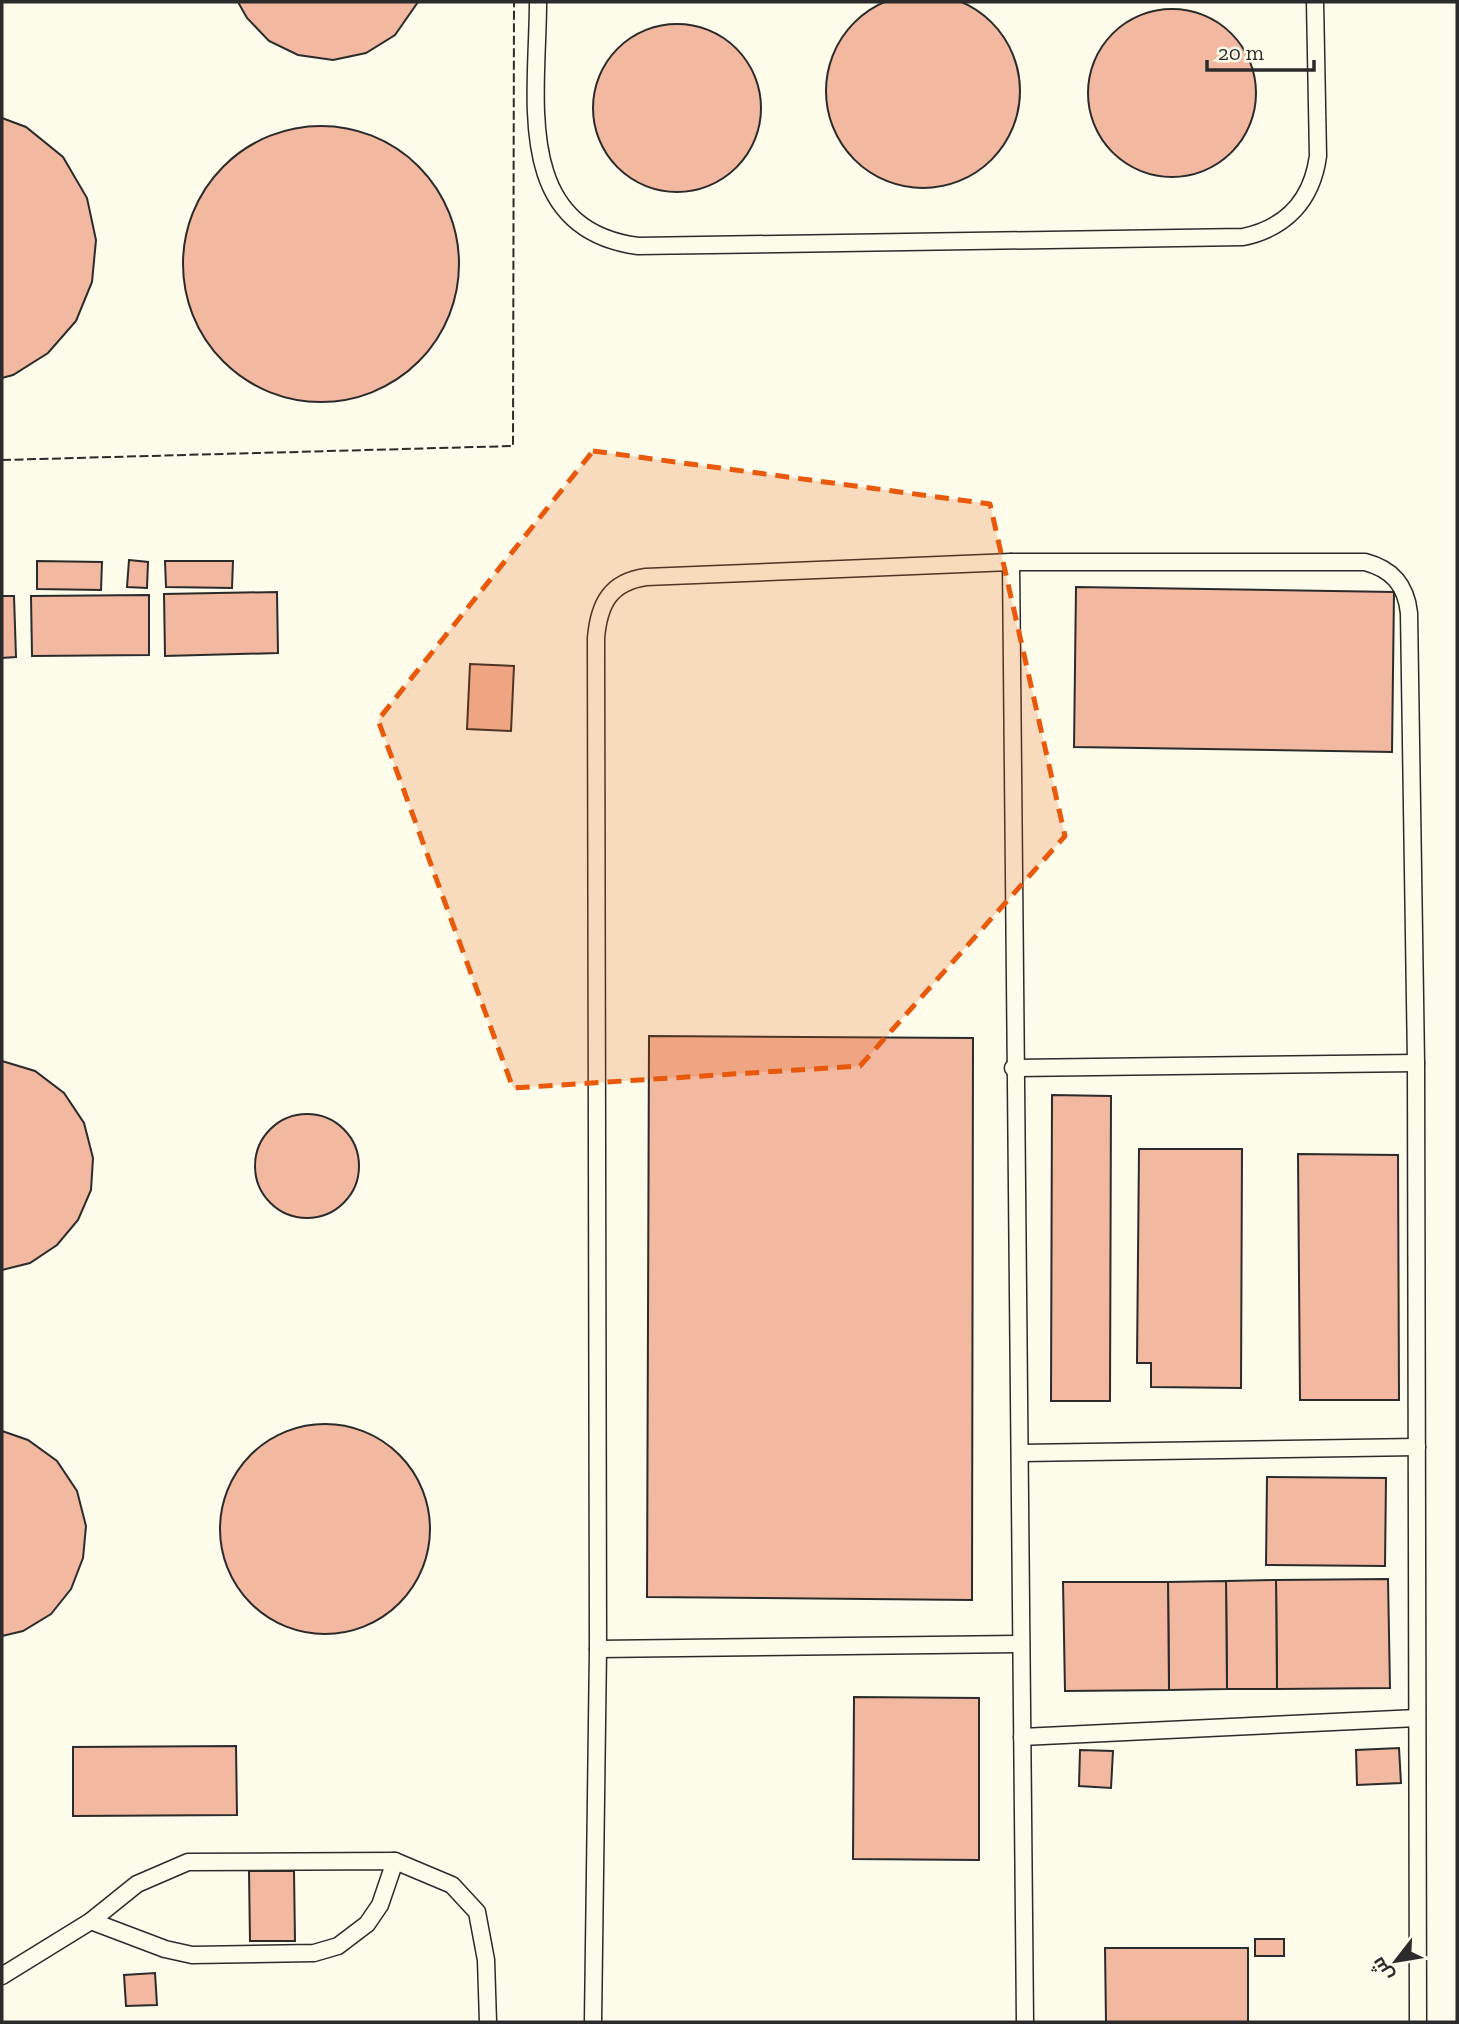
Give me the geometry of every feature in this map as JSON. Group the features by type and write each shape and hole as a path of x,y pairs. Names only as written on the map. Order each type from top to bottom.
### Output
{"lane":[{"path":"538,2 538,142 546,181 568,214 583,227 619,243 638,246 1243,237 1258,234 1287,219 1298,207 1315,174 1318,156 1315,2"},
{"path":"1011,562 1013,1068 1021,1453 1025,2022"},
{"path":"593,2022 598,1649 596,638 600,607 618,585 646,577 1011,562 1365,562 1377,565 1396,579 1407,600 1416,1062 1418,2022"},
{"path":"1013,1068 1416,1062"},
{"path":"1021,1453 1417,1447"},
{"path":"598,1649 1021,1644"},
{"path":"1022,1737 1417,1718"},
{"path":"91,1921 164,1949 192,1955 314,1953 338,1946 367,1924 380,1905 396,1861"},
{"path":"2,1976 91,1921 137,1884 188,1863 396,1861 453,1885 477,1912 486,1960 488,2022"}],"highlighted area":[{"path":"593,451 990,504 1065,836 860,1066 513,1088 378,720"}],"building":[{"path":"923,-6 960,2 991,23 1012,54 1020,91 1012,128 991,159 960,180 923,188 886,180 855,159 834,128 826,91 834,54 855,23 886,2"},
{"path":"238,2 418,2 395,35 366,53 333,60 298,55 269,41 247,18"},
{"path":"1172,9 1204,15 1232,33 1250,61 1256,93 1250,125 1232,153 1204,171 1172,177 1140,171 1112,153 1094,125 1088,93 1094,61 1112,33 1140,15"},
{"path":"677,24 709,31 736,49 754,76 761,108 754,140 736,167 709,185 677,192 645,185 618,167 600,140 593,108 600,76 618,49 645,31"},
{"path":"2,118 26,127 63,157 87,198 96,240 92,282 76,321 48,353 13,375 2,378"},
{"path":"321,126 361,132 386,142 408,157 428,177 443,199 453,224 459,264 453,304 443,329 428,351 408,371 386,386 361,396 321,402 281,396 256,386 234,371 214,351 199,329 189,304 183,264 189,224 199,199 214,177 234,157 256,142 281,132"},
{"path":"129,560 148,562 147,588 127,587"},
{"path":"37,561 102,562 101,590 37,589"},
{"path":"165,561 233,561 232,588 166,587"},
{"path":"1076,587 1394,592 1392,752 1074,747"},
{"path":"277,592 278,653 165,656 164,594"},
{"path":"149,595 149,655 32,656 31,596"},
{"path":"2,596 14,596 16,657 2,658"},
{"path":"470,664 514,666 511,731 467,729"},
{"path":"649,1036 973,1038 972,1600 647,1597"},
{"path":"2,1061 35,1071 64,1093 84,1123 93,1158 91,1190 78,1220 57,1245 30,1263 2,1270"},
{"path":"1052,1095 1111,1096 1110,1401 1051,1401"},
{"path":"307,1114 327,1118 344,1129 355,1146 359,1166 355,1186 344,1203 327,1214 307,1218 287,1214 270,1203 259,1186 255,1166 259,1146 270,1129 287,1118"},
{"path":"1139,1149 1242,1149 1241,1388 1151,1387 1151,1363 1137,1363"},
{"path":"1298,1154 1398,1155 1399,1400 1300,1400"},
{"path":"325,1424 365,1432 399,1455 422,1489 430,1529 422,1569 399,1603 365,1626 325,1634 285,1626 251,1603 228,1569 220,1529 228,1489 251,1455 285,1432"},
{"path":"2,1431 28,1440 57,1461 77,1491 86,1526 83,1558 71,1589 51,1614 23,1631 2,1636"},
{"path":"1267,1477 1386,1478 1385,1566 1266,1565"},
{"path":"1388,1579 1390,1688 1277,1689 1276,1580"},
{"path":"1276,1580 1277,1689 1227,1689 1226,1581"},
{"path":"1226,1581 1227,1689 1169,1690 1168,1582"},
{"path":"1063,1582 1168,1582 1169,1690 1065,1691"},
{"path":"854,1697 979,1698 979,1860 853,1859"},
{"path":"236,1746 237,1815 73,1816 73,1747"},
{"path":"1399,1748 1401,1783 1357,1785 1356,1750"},
{"path":"1080,1750 1113,1751 1111,1788 1079,1786"},
{"path":"249,1871 294,1871 295,1941 250,1941"},
{"path":"1255,1939 1284,1939 1284,1956 1255,1956"},
{"path":"1105,1948 1248,1948 1248,2022 1106,2022"},
{"path":"155,1973 157,2005 126,2006 124,1975"}],"fence":[{"path":"2,460 513,446 514,2"}]}
